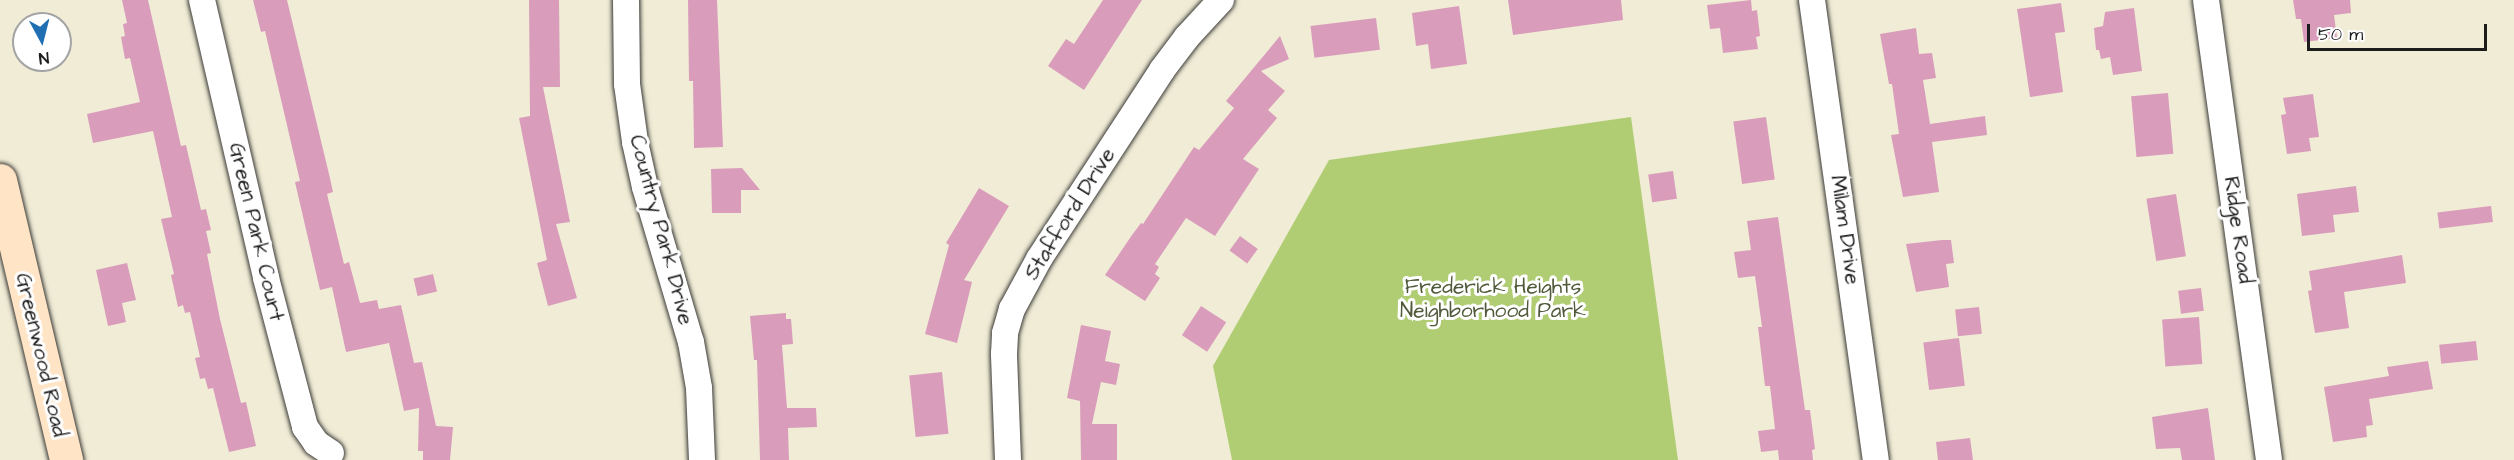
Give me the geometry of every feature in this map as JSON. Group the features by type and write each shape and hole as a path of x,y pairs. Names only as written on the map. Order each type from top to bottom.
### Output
{"main road":[{"name":"Greenwood Road","path":"0,180 66,460"}],"street":[{"name":"Green Park Court","path":"202,0 266,278 305,427 316,443 330,453"},
{"name":"Country Park Drive","path":"626,0 627,84 635,142 645,186 692,342 699,388 702,460"},
{"name":"Stafford Drive","path":"1008,460 1004,354 1005,333 1012,309 1040,259 1162,70 1187,37 1221,0"},
{"name":"Milam Drive","path":"1812,0 1876,460"},
{"name":"Ridge Road","path":"2206,0 2270,460"}],"green space":[{"name":"Frederick Heights Neighborhood Park","path":"1631,117 1678,460 1232,460 1213,366 1329,160"}],"building":[{"path":"122,0 148,0 181,146 186,145 201,210 206,209 211,230 206,231 211,253 207,254 220,319 241,403 246,402 256,446 229,452 213,388 208,389 205,378 200,379 195,358 200,357 190,312 185,313 183,305 178,307 171,275 174,274 161,219 172,217 153,131 93,143 87,114 140,102 130,58 125,59 121,37 125,36 123,24 127,23"},
{"path":"253,0 287,0 333,192 327,194 344,264 349,262 360,303 377,300 379,309 401,305 414,363 422,362 436,426 453,427 450,460 423,460 423,451 418,451 419,408 404,411 389,343 346,352 332,287 320,290 295,182 300,181 265,31 261,32"},
{"path":"529,0 559,0 560,87 543,87 570,222 556,224 577,298 548,306 537,263 547,260 519,118 530,116"},
{"path":"688,0 717,0 723,147 694,148 693,81 689,81"},
{"path":"1103,0 1142,0 1084,90 1048,66 1066,39 1074,44"},
{"path":"1508,0 1621,0 1623,20 1513,35"},
{"path":"1751,0 1752,11 1757,10 1760,36 1756,37 1758,49 1723,53 1720,28 1710,29 1707,5"},
{"path":"2293,0 2350,0 2351,13 2334,15 2337,38 2304,42 2301,19 2296,19"},
{"path":"2061,3 2065,32 2055,33 2063,92 2030,97 2017,9"},
{"path":"1459,6 1467,64 1431,69 1428,44 1416,46 1412,13"},
{"path":"2134,8 2142,71 2113,75 2110,57 2101,59 2099,50 2096,50 2094,28 2103,26 2105,12"},
{"path":"1376,18 1380,50 1314,58 1310,26"},
{"path":"1916,28 1919,54 1932,53 1936,78 1923,80 1930,124 1985,116 1987,135 1932,142 1939,192 1903,197 1891,135 1899,134 1892,84 1889,84 1880,34"},
{"path":"1280,36 1289,59 1261,71 1285,91 1268,110 1277,118 1243,159 1259,169 1215,236 1186,218 1155,264 1159,267 1155,274 1160,278 1145,301 1105,275 1132,235 1141,223 1143,224 1194,147 1199,150 1234,108 1226,101"},
{"path":"2168,93 2173,154 2136,157 2131,96"},
{"path":"2313,94 2319,137 2309,138 2311,151 2287,154 2281,115 2286,114 2283,98"},
{"path":"1766,117 1775,179 1742,184 1733,122"},
{"path":"742,168 760,190 741,190 741,213 712,213 711,169"},
{"path":"1673,171 1677,199 1652,202 1648,174"},
{"path":"2356,186 2359,212 2333,215 2335,232 2302,236 2297,194"},
{"path":"979,188 1009,206 964,280 972,282 957,343 925,334 949,245 946,243"},
{"path":"2176,194 2186,256 2156,261 2146,199"},
{"path":"2491,206 2493,222 2439,228 2437,213"},
{"path":"1778,217 1805,410 1810,410 1815,449 1812,450 1813,460 1779,460 1778,450 1761,452 1758,431 1775,429 1770,386 1765,386 1758,327 1762,327 1755,276 1738,278 1734,252 1751,250 1747,221"},
{"path":"1240,236 1258,249 1247,263 1229,251"},
{"path":"1951,240 1954,263 1946,264 1949,287 1916,292 1906,244"},
{"path":"2402,255 2406,283 2344,292 2349,328 2315,333 2308,291 2312,290 2309,271"},
{"path":"127,263 136,300 122,303 126,322 108,326 96,270"},
{"path":"433,274 437,292 418,296 414,278"},
{"path":"2201,288 2204,311 2181,314 2178,291"},
{"path":"1201,306 1226,322 1207,352 1182,335"},
{"path":"1979,307 1982,334 1958,336 1955,310"},
{"path":"786,313 786,319 791,319 793,344 782,345 787,408 816,408 817,427 788,428 789,460 760,460 757,360 754,360 750,316"},
{"path":"2199,317 2202,364 2165,366 2162,320"},
{"path":"1081,325 1111,331 1105,361 1120,364 1116,385 1101,382 1092,424 1117,424 1117,460 1081,460 1080,401 1067,398"},
{"path":"1959,338 1965,386 1929,390 1923,342"},
{"path":"2476,341 2478,360 2441,364 2439,345"},
{"path":"2428,361 2433,389 2369,399 2373,425 2366,426 2367,437 2333,442 2324,387 2389,376 2387,367"},
{"path":"942,372 948,434 916,437 909,375"},
{"path":"2208,408 2215,460 2182,460 2180,448 2156,449 2152,417"},
{"path":"1970,438 1973,460 1938,460 1936,442"}]}
